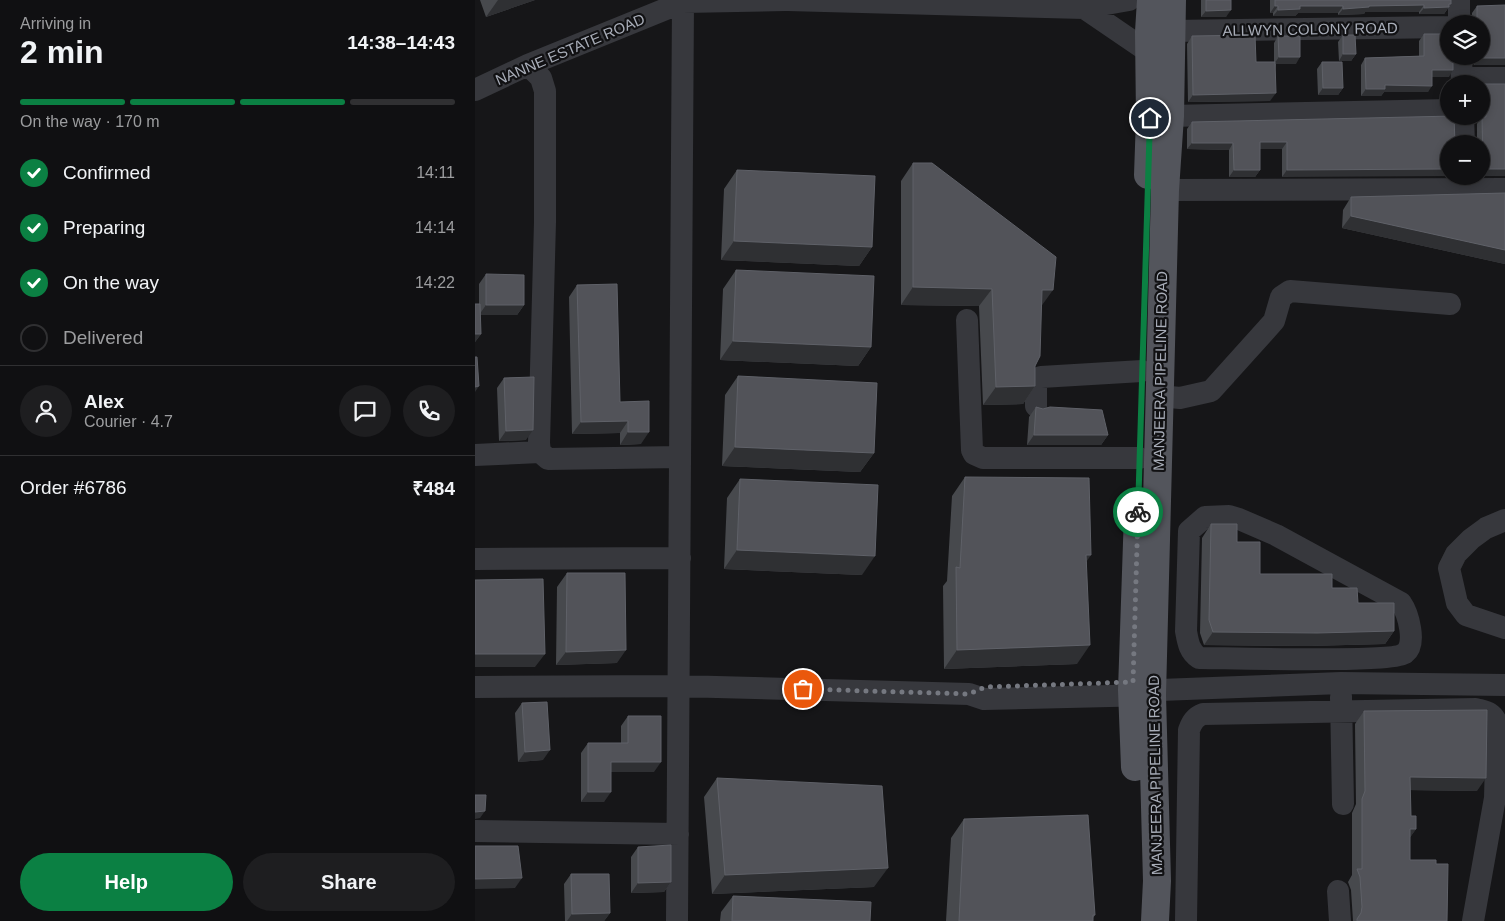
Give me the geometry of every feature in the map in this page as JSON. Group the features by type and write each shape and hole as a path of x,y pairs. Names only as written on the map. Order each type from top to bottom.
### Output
{"main road":[{"name":"MANJEERA PIPELINE ROAD","path":"1146,689 1160,396 1154,282 1150,118 1149,53 1151,0"},
{"name":"MANJEERA PIPELINE ROAD","path":"1146,915 1157,881 1146,689 1139,458 1142,371 1165,190 1171,116 1172,0"}],"street":[{"name":"NANNE ESTATE ROAD","path":"475,90 528,64 683,2 785,0"},
{"path":"789,0 1084,8 1129,0"},
{"path":"1459,0 1459,15"},
{"path":"677,921 683,2"},
{"path":"1084,8 1149,53"},
{"name":"ALLWYN COLONY ROAD","path":"1172,31 1440,27"},
{"path":"528,64 541,78 545,91 545,222 540,452 548,459 680,457"},
{"path":"1490,79 1505,78"},
{"path":"1171,116 1440,110"},
{"path":"1165,190 1440,184"},
{"path":"1479,185 1505,189"},
{"path":"1160,396 1180,398 1211,391 1273,321 1281,297 1290,291 1449,304"},
{"path":"967,320 972,450 974,454 983,458 1139,458"},
{"path":"1036,406 1035,384 1041,377 1142,371"},
{"path":"475,455 540,452"},
{"path":"1229,516 1239,519 1276,536 1401,604 1406,610 1409,622 1410,647 1405,654 1394,657 1341,659 1199,658 1193,654 1189,647 1186,631 1189,530 1205,517 1229,516"},
{"path":"1505,520 1486,528 1471,539 1456,554 1449,568 1457,603 1466,615 1505,628"},
{"path":"475,559 680,558"},
{"path":"1341,659 1343,804"},
{"path":"475,687 679,686 969,694 984,699 1146,689 1341,683 1505,685"},
{"path":"1186,921 1189,730 1197,716 1203,714 1476,709 1494,716 1497,723 1495,798 1473,921"},
{"path":"475,831 678,834"},
{"path":"1338,891 1340,921"}],"building":[{"path":"1206,0 1231,0 1231,10 1206,11"},
{"path":"1275,0 1451,0 1451,4 1449,4 1449,7 1424,8 1424,5 1369,6 1343,9 1343,6 1300,6 1300,9 1278,10 1278,6 1275,6"},
{"path":"1505,5 1505,58 1490,58 1490,15 1477,15 1477,6"},
{"path":"1424,34 1440,34 1440,65 1453,65 1453,70 1432,70 1432,86 1385,85 1385,89 1366,89 1365,58 1424,56"},
{"path":"1255,35 1256,62 1275,62 1276,93 1193,95 1192,36"},
{"path":"1343,35 1355,35 1356,54 1343,54"},
{"path":"1278,36 1300,36 1300,57 1279,57"},
{"path":"1322,62 1342,62 1343,88 1323,88"},
{"path":"1490,84 1505,84 1505,169 1490,169 1490,135 1482,135 1482,125 1490,125"},
{"path":"1440,116 1440,125 1454,125 1455,135 1440,135 1440,169 1287,170 1287,142 1260,142 1260,170 1234,170 1233,143 1192,143 1192,122"},
{"path":"913,163 932,163 1056,257 1053,290 1042,290 1040,356 1035,366 1035,386 996,387 992,289 913,287"},
{"path":"737,170 875,176 872,247 734,241"},
{"path":"1505,193 1505,250 1351,216 1351,197"},
{"path":"736,270 874,276 871,347 733,341"},
{"path":"486,274 524,275 524,305 486,305"},
{"path":"617,284 620,402 649,401 649,432 628,432 628,421 581,422 577,285"},
{"path":"475,304 480,304 481,334 475,334"},
{"path":"475,357 477,357 479,386 475,387"},
{"path":"738,376 877,383 874,453 735,447"},
{"path":"534,377 533,430 506,431 504,378"},
{"path":"1036,407 1043,409 1050,407 1102,410 1108,435 1034,435"},
{"path":"965,477 1089,478 1091,555 1086,555 1090,645 957,650 956,567 960,568"},
{"path":"740,479 878,485 875,556 737,550"},
{"path":"1211,524 1237,524 1237,542 1260,542 1260,574 1332,574 1332,588 1357,588 1358,603 1394,603 1394,631 1317,633 1213,632 1209,620"},
{"path":"567,573 625,573 626,650 566,652"},
{"path":"543,579 545,654 475,654 475,580"},
{"path":"547,702 550,750 525,752 522,703"},
{"path":"1487,710 1486,778 1410,777 1411,816 1416,816 1416,829 1410,829 1410,860 1436,860 1436,864 1448,864 1447,921 1357,921 1362,907 1360,877 1357,869 1362,869 1362,799 1365,791 1364,711"},
{"path":"628,716 661,716 661,762 611,762 611,792 588,792 588,743 628,743"},
{"path":"717,778 882,786 888,868 725,875"},
{"path":"475,795 486,795 485,811 475,812"},
{"path":"1088,815 1095,915 1093,915 1093,921 959,921 964,819"},
{"path":"671,845 671,882 638,883 638,847"},
{"path":"475,846 518,846 522,878 475,879"},
{"path":"571,874 609,874 610,913 572,914"},
{"path":"733,896 871,902 870,921 732,921"}],"way so far":[{"path":"803,689 969,694 985,687 1133,682 1138,512"}],"route":[{"path":"1138,512 1150,118"}]}
